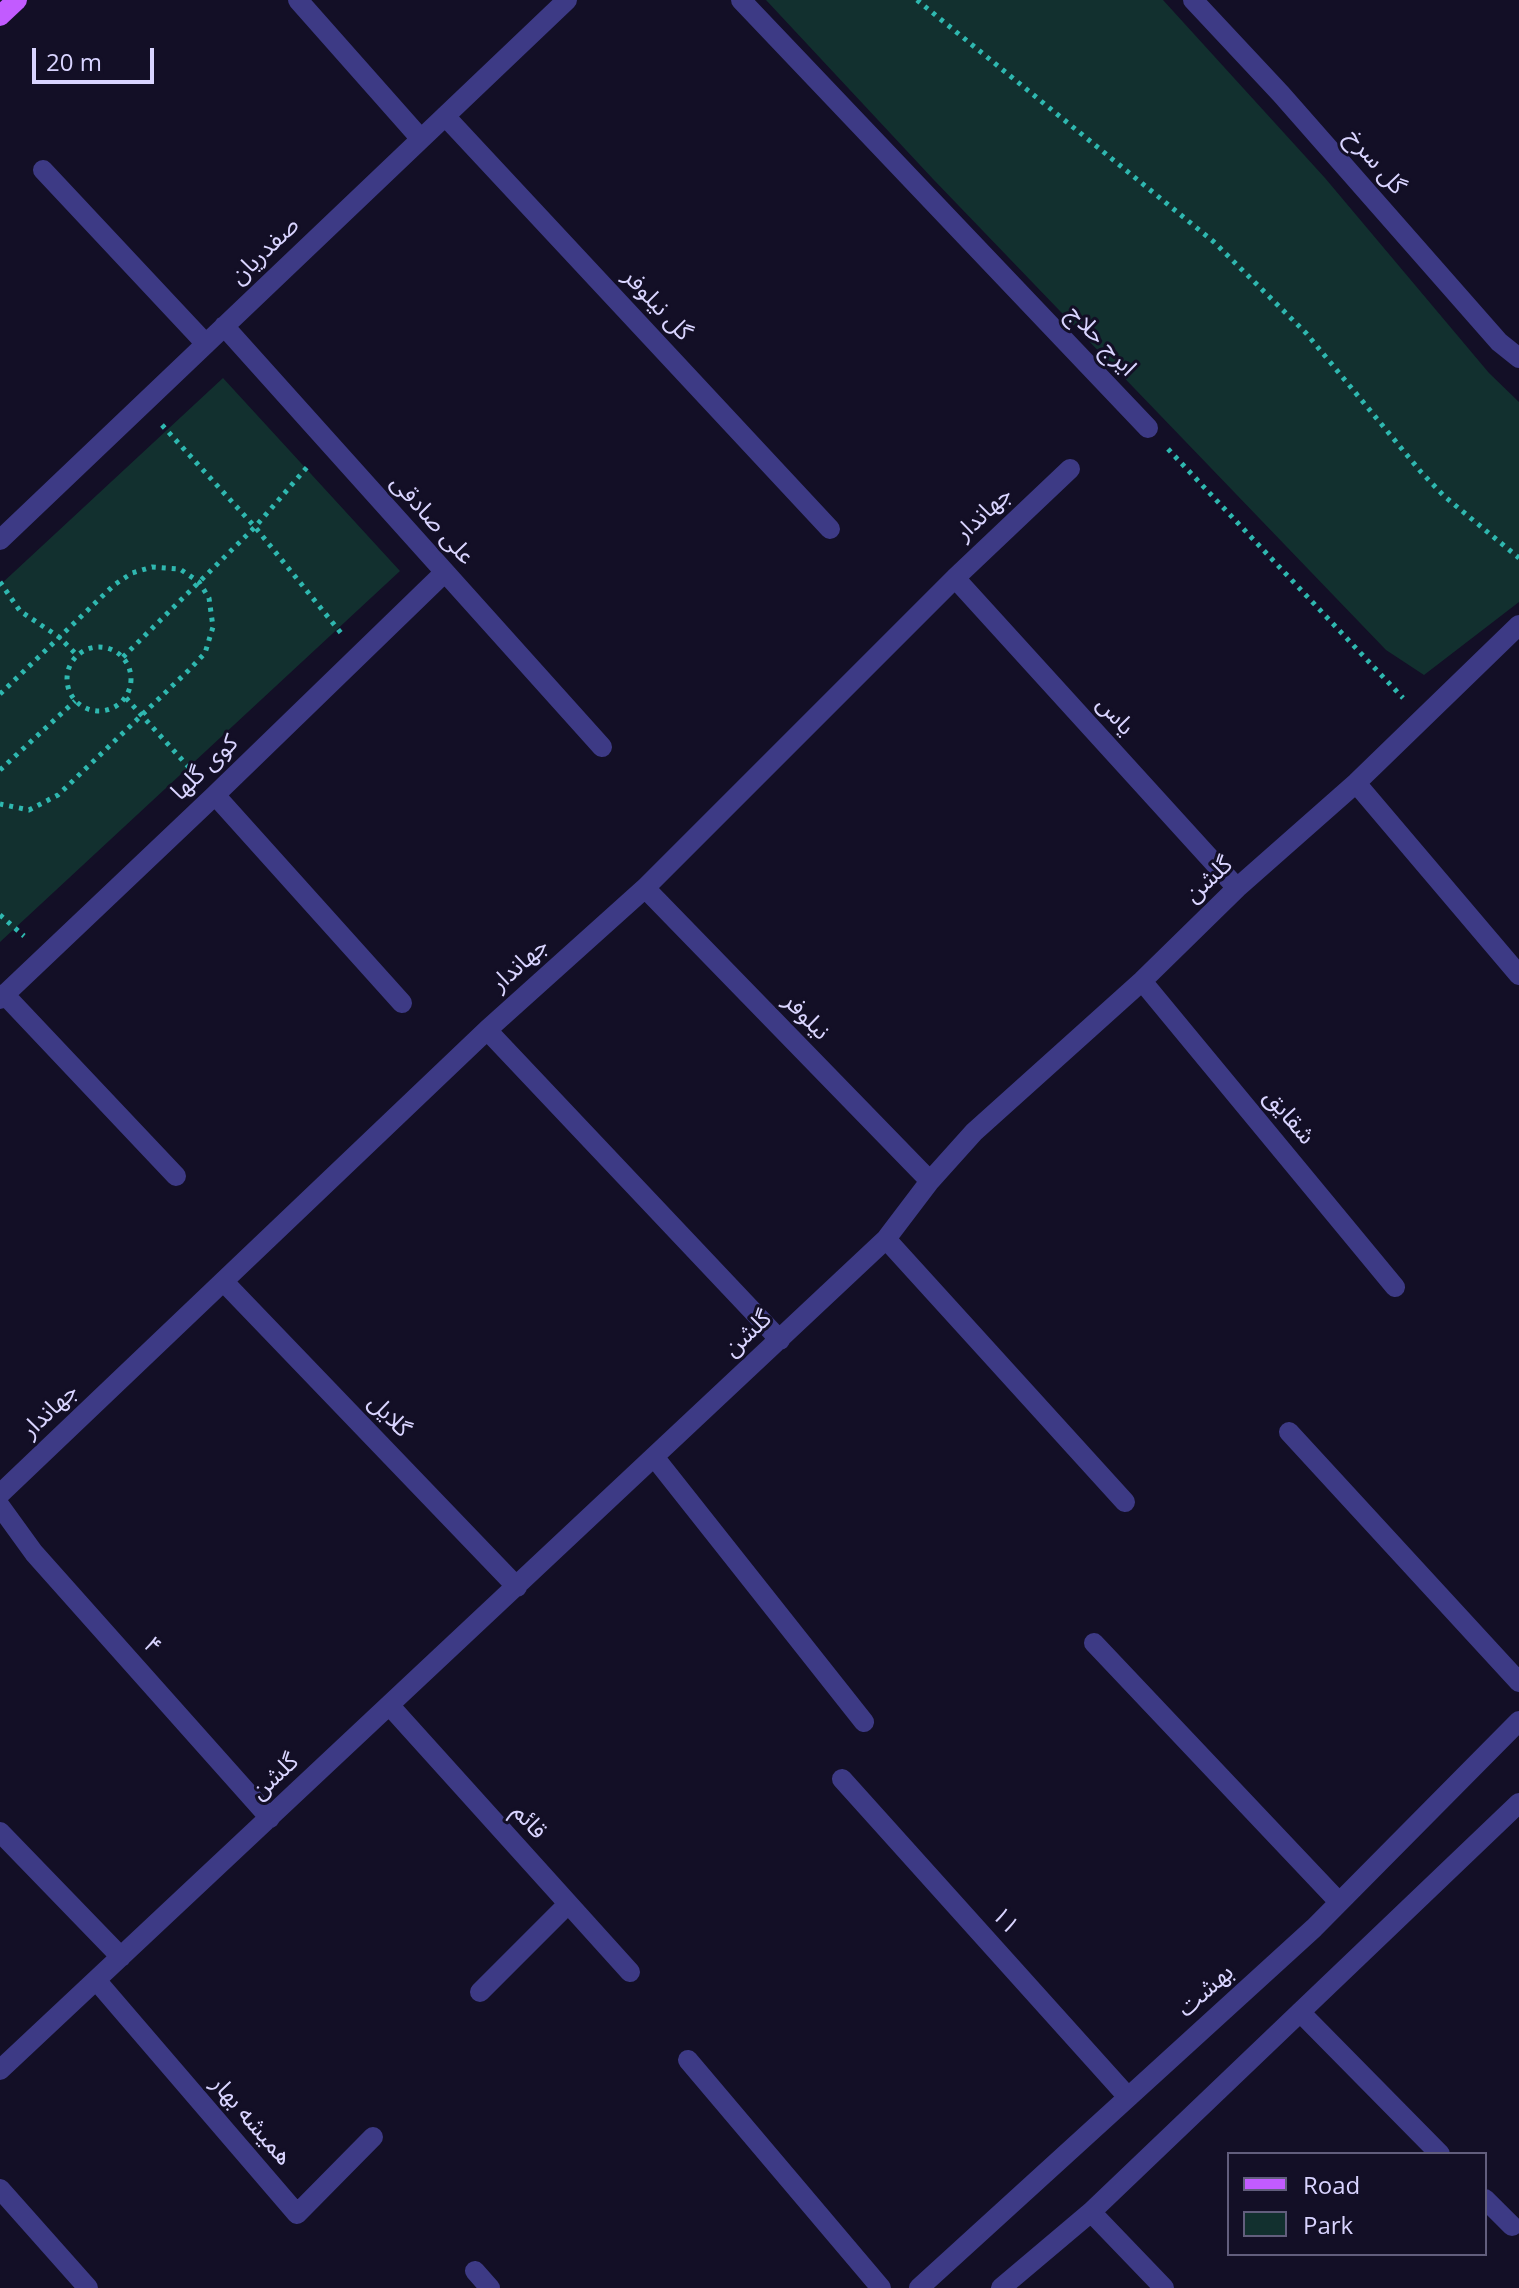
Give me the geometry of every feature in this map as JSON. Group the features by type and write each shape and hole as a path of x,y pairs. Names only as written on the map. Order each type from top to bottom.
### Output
{"main road":[{"path":"0,16 17,0"}],"street":[{"path":"298,0 421,139"},
{"name":"صفدریان","path":"0,540 567,0"},
{"name":"ایرج حلاج","path":"741,0 1148,428"},
{"name":"گل سرخ","path":"1193,0 1281,94 1499,342 1519,358"},
{"name":"گل نیلوفر","path":"445,116 830,529"},
{"path":"43,170 206,344"},
{"name":"علی صادقی","path":"224,326 602,747"},
{"name":"جهاندار","path":"0,1494 487,1030 645,888 955,578 1070,469"},
{"name":"کوی گلها","path":"2,996 444,573"},
{"name":"یاس","path":"955,578 1237,888"},
{"name":"گلشن","path":"0,2070 780,1340 886,1239 930,1181 974,1132 1142,981 1237,888 1356,783 1519,625"},
{"path":"1356,783 1519,975"},
{"path":"215,795 402,1003"},
{"name":"نیلوفر","path":"645,888 930,1181"},
{"name":"شقایق","path":"1142,981 1395,1287"},
{"path":"2,996 176,1176"},
{"path":"487,1030 780,1340"},
{"path":"886,1239 1125,1502"},
{"name":"گلایل","path":"224,1282 517,1587"},
{"path":"1289,1432 1519,1682"},
{"path":"655,1458 864,1722"},
{"name":"۴","path":"0,1506 34,1553 270,1818"},
{"path":"1094,1643 1339,1902"},
{"name":"قائم","path":"390,1706 630,1972"},
{"name":"بهشت","path":"919,2288 1314,1928 1519,1721"},
{"name":"۱۱","path":"842,1779 1128,2097"},
{"path":"1001,2288 1091,2212 1519,1803"},
{"path":"0,1832 121,1957"},
{"path":"480,1992 568,1904"},
{"name":"همیشه بهار","path":"96,1980 297,2214 373,2137"},
{"path":"1300,2012 1438,2152"},
{"path":"688,2060 881,2288"},
{"path":"0,2189 88,2288"},
{"path":"1487,2201 1512,2226"},
{"path":"1091,2212 1164,2288"},
{"path":"475,2271 490,2288"}],"path":[{"path":"917,0 1214,242 1306,333 1444,496 1519,558"},
{"path":"142,404 255,527 359,655"},
{"path":"1148,428 1422,718"},
{"path":"123,657 255,527 329,443"},
{"path":"0,694 114,585 132,573 152,567 180,569 199,582 209,598 213,627 205,653 58,795 29,810 0,804"},
{"path":"0,582 20,611 59,637 77,655"},
{"path":"96,646 115,650 123,657 130,666 132,677 126,698 106,711 84,708 75,701 69,693 67,673 77,655 96,646"},
{"path":"126,698 215,795"},
{"path":"0,770 75,701"}],"green space":[{"path":"766,0 1163,0 1325,178 1489,373 1519,402 1519,602 1424,675 1386,650 933,179"},
{"path":"223,378 400,571 0,942 0,585"}]}
